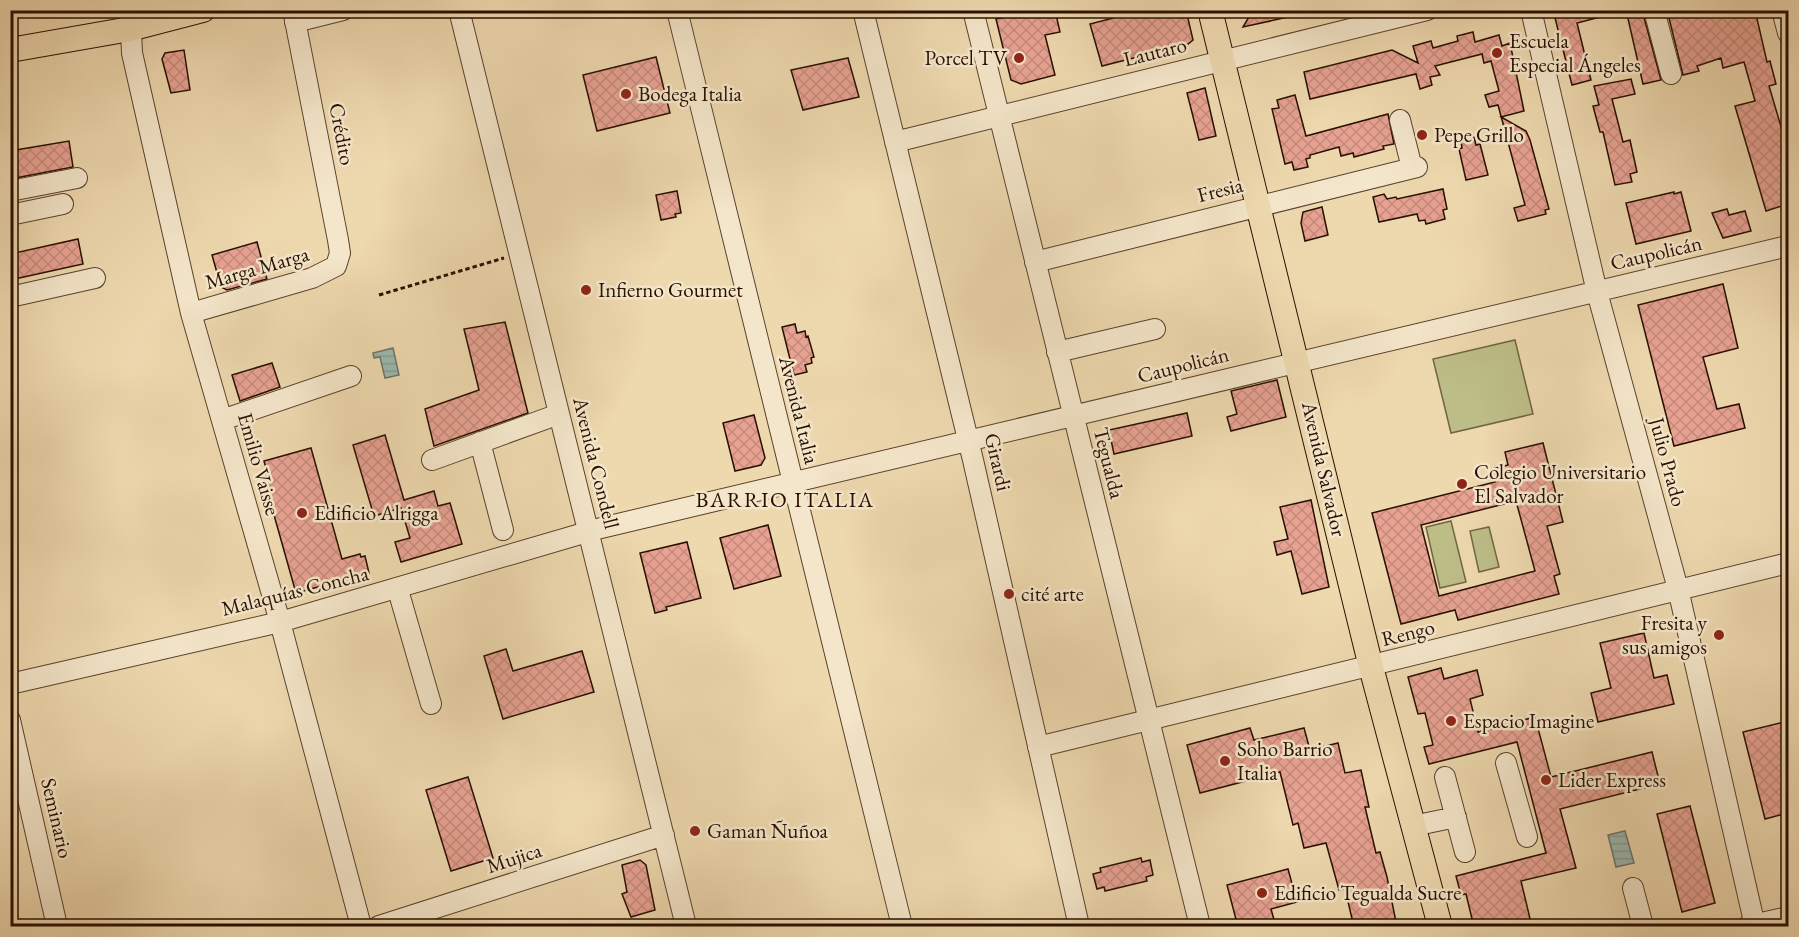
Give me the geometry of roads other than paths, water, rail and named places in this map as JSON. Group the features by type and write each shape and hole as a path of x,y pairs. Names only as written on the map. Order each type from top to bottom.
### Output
{"main road":[{"path":"10,50 130,20 203,10"},
{"name":"Avenida Salvador","path":"1210,10 1371,667 1440,927"}],"street":[{"path":"294,16 343,10"},
{"name":"Avenida Condell","path":"459,10 686,927"},
{"name":"Avenida Italia","path":"677,10 902,927"},
{"name":"Girardi","path":"863,10 969,442 1078,927"},
{"name":"Tegualda","path":"972,10 1200,927"},
{"name":"Lautaro","path":"895,142 1427,10"},
{"name":"Julio Prado","path":"1531,10 1597,292 1678,589 1752,926"},
{"path":"1654,10 1671,74"},
{"path":"1782,10 1788,33"},
{"name":"Crédito","path":"294,16 338,240 339,253 336,266"},
{"name":"Emilio Vaisse","path":"130,20 132,53 191,313 280,622 361,927"},
{"name":"Fresia","path":"1035,262 1414,167 1400,120"},
{"path":"10,191 77,178"},
{"path":"10,215 63,204"},
{"name":"Caupolicán","path":"588,532 1788,246"},
{"name":"Marga Marga","path":"191,313 312,278 336,266"},
{"path":"10,297 95,278"},
{"path":"1057,352 1155,329"},
{"path":"222,420 351,376"},
{"path":"432,460 559,414"},
{"path":"480,442 503,530"},
{"name":"Malaquías Concha","path":"10,684 280,622 398,590 588,532"},
{"name":"Rengo","path":"1038,747 1788,563"},
{"path":"398,590 431,704"},
{"name":"Seminario","path":"10,720 57,927"},
{"path":"1506,763 1527,837"},
{"path":"1445,777 1465,852"},
{"path":"1413,826 1456,816"},
{"name":"Mujica","path":"379,927 664,835"},
{"path":"1633,888 1643,927"},
{"path":"1752,926 1788,917"}],"water":[{"path":"393,348 399,375 385,378 380,357 374,358 373,353"},
{"path":"1625,831 1634,863 1616,867 1608,835"}],"place":[{"name":"Escuela Especial Ángeles","path":"1497,53"},
{"name":"Porcel TV","path":"1019,58"},
{"name":"Bodega Italia","path":"626,94"},
{"name":"Pepe Grillo","path":"1422,135"},
{"name":"Infierno Gourmet","path":"586,290"},
{"name":"Colegio Universitario El Salvador","path":"1462,484"},
{"name":"Edificio Alrigga","path":"302,513"},
{"name":"cité arte","path":"1009,594"},
{"name":"Fresita y sus amigos","path":"1719,635"},
{"name":"Espacio Imagine","path":"1451,721"},
{"name":"Soho Barrio Italia","path":"1225,761"},
{"name":"Lider Express","path":"1546,780"},
{"name":"Gaman Ñuñoa","path":"695,831"},
{"name":"Edificio Tegualda Sucre","path":"1262,893"}],"district":[{"name":"BARRIO ITALIA","path":"785,499"}]}
